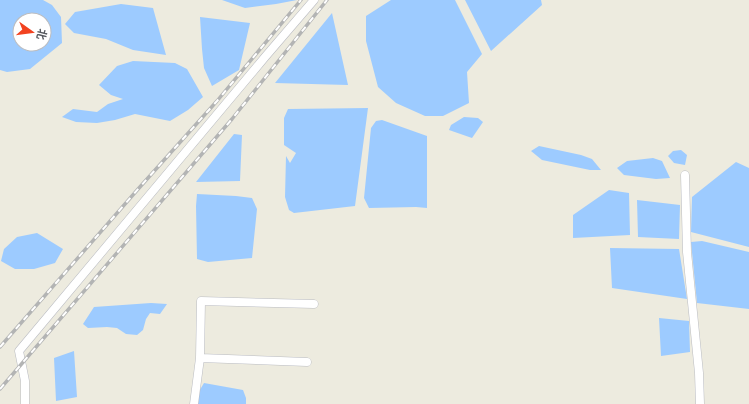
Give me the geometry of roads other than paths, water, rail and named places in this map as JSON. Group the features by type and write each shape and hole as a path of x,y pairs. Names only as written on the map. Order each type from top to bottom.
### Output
{"street":[{"path":"25,404 25,381 19,351 314,0"},
{"path":"685,175 687,252 699,373 700,404"},
{"path":"194,404 200,358 201,301 314,304"},
{"path":"200,358 307,362"}],"water":[{"path":"0,0 43,0 52,5 61,17 62,43 52,51 52,12 12,12 12,52 51,52 30,69 7,72 0,70"},
{"path":"222,0 297,0 245,8"},
{"path":"391,0 455,0 482,54 467,72 469,103 443,116 425,116 396,103 378,87 366,41 366,16"},
{"path":"465,0 541,0 542,5 491,51"},
{"path":"121,4 153,8 166,55 133,50 106,39 74,33 65,24 75,12"},
{"path":"332,13 348,85 275,83"},
{"path":"200,17 250,23 239,70 212,86 204,68"},
{"path":"133,61 175,63 187,69 203,97 188,110 170,121 135,114 115,120 97,123 76,122 62,117 73,109 97,112 108,104 123,99 111,95 99,85 117,66"},
{"path":"368,108 355,206 294,213 289,210 285,197 286,156 290,163 296,153 284,145 284,118 288,109"},
{"path":"464,117 478,118 483,122 472,138 449,130 451,125"},
{"path":"382,120 427,136 427,208 369,208 364,198 371,128 376,121"},
{"path":"234,134 242,135 240,181 196,182"},
{"path":"539,146 581,155 592,159 601,170 590,170 542,160 531,151"},
{"path":"681,150 687,155 685,165 674,163 668,156 673,151"},
{"path":"653,158 662,161 670,178 656,179 624,175 617,168 627,161"},
{"path":"736,162 749,168 749,247 691,232 692,197"},
{"path":"609,190 629,193 630,235 573,238 573,215"},
{"path":"197,194 252,198 257,209 252,258 208,262 197,259"},
{"path":"637,200 680,205 679,239 638,237"},
{"path":"37,233 63,249 55,263 34,269 15,269 1,261 4,249 17,237"},
{"path":"702,241 749,252 749,309 697,303 691,242"},
{"path":"610,248 679,249 687,299 612,288"},
{"path":"151,303 167,304 160,314 150,313 146,319 143,330 137,335 126,334 117,328 88,328 83,324 94,307"},
{"path":"659,318 689,321 690,352 661,356"},
{"path":"74,351 77,397 56,401 54,358"},
{"path":"204,383 243,390 246,398 246,404 198,404 198,393"}],"railway":[{"path":"0,347 217,101 301,0"},
{"path":"0,389 232,119 327,0"}]}
